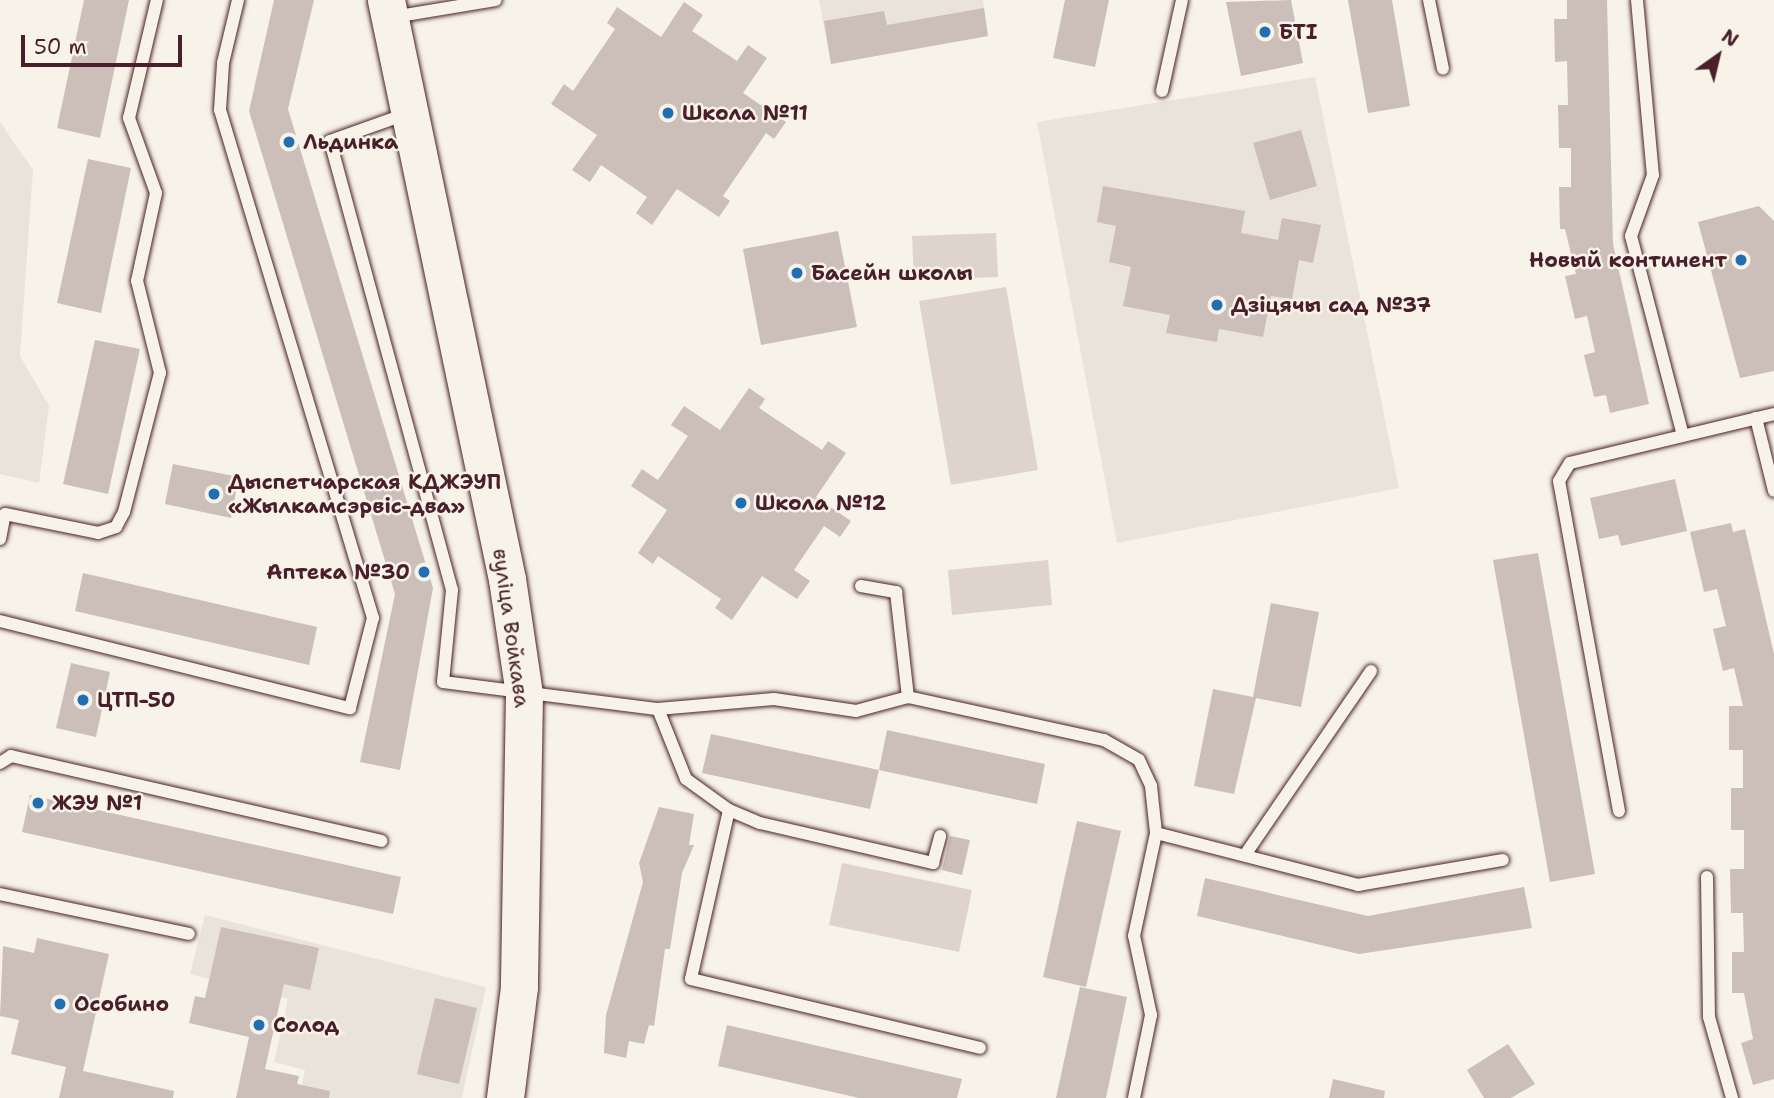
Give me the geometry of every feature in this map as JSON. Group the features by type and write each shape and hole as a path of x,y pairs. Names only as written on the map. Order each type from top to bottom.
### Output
{"main road":[{"name":"вуліца Войкава","path":"388,9 507,579 524,694 519,987 505,1098"}],"lane":[{"path":"0,539 2,513 98,533 116,527 124,512 160,373 137,281 156,193 129,118 157,0"},
{"path":"0,621 350,708 373,618 220,110 223,63 238,0"},
{"path":"388,9 496,0"},
{"path":"1162,91 1182,0"},
{"path":"1429,0 1443,69"},
{"path":"1637,0 1653,175 1631,236 1682,432"},
{"path":"409,113 330,141 453,590 443,682 658,709 774,699 856,711 908,697 1104,740 1139,760 1151,786 1156,833 1134,936 1151,1015 1134,1098"},
{"path":"1619,811 1559,481 1570,463 1682,432 1774,414"},
{"path":"1756,418 1774,491"},
{"path":"861,586 896,592 908,697"},
{"path":"1245,855 1371,671"},
{"path":"658,709 686,779 729,810 760,823 933,863 940,836"},
{"path":"0,763 11,756 381,841"},
{"path":"729,810 691,979 980,1048"},
{"path":"1156,833 1358,886 1503,860"},
{"path":"1707,877 1709,1017 1732,1098"},
{"path":"0,894 189,933"}],"shaded area":[{"path":"819,0 983,0 988,36 831,64"},
{"name":"Дзіцячы сад №37","path":"1315,77 1399,488 1117,543 1037,122"},
{"path":"0,122 33,170 20,356 49,406 39,483 0,474"},
{"path":"996,233 998,277 914,280 912,236"},
{"path":"1006,287 1038,470 951,485 919,301"},
{"path":"1048,560 1052,605 952,615 948,570"},
{"path":"842,863 972,890 959,952 829,925"},
{"path":"205,915 486,987 462,1098 299,1098 305,1070 274,1062 288,999 190,974"}],"building":[{"path":"84,0 129,0 100,138 57,128"},
{"path":"274,0 314,0 288,109 433,588 400,770 360,762 395,594 249,111"},
{"path":"1065,0 1109,0 1095,67 1053,58"},
{"name":"БТІ","path":"1291,0 1303,63 1241,76 1226,2"},
{"path":"1348,0 1392,0 1410,106 1368,113"},
{"path":"1567,0 1607,0 1613,244 1649,404 1610,413 1606,395 1594,397 1584,355 1595,352 1587,316 1575,319 1565,276 1576,274 1565,229 1560,229 1559,187 1571,187 1571,148 1559,148 1558,105 1568,105 1567,61 1555,62 1554,19 1567,19"},
{"name":"Школа №11","path":"684,2 703,15 692,31 737,61 748,45 767,58 743,93 786,122 774,139 766,133 723,196 730,201 719,217 677,189 652,225 636,213 647,197 601,165 590,182 572,170 597,135 551,104 564,84 573,91 615,29 607,23 617,7 661,37"},
{"path":"984,8 988,36 831,64 824,21 884,11 887,25"},
{"path":"1301,130 1317,186 1270,200 1253,143"},
{"path":"88,159 131,168 101,313 57,303"},
{"path":"1103,186 1245,211 1241,233 1278,240 1282,218 1321,225 1313,263 1299,260 1292,299 1271,296 1263,337 1219,329 1217,342 1166,333 1170,315 1123,306 1131,267 1109,262 1116,226 1097,222"},
{"name":"Новый континент","path":"1759,206 1774,221 1774,371 1740,378 1698,222"},
{"name":"Басейн школы","path":"838,231 857,327 761,345 743,249"},
{"path":"95,340 140,349 108,494 63,484"},
{"name":"Школа №12","path":"749,388 765,399 759,408 822,450 828,441 846,453 816,497 851,521 840,537 824,526 794,570 810,581 797,599 762,576 732,620 715,608 721,599 658,556 653,564 638,553 667,510 631,486 642,469 658,480 688,436 671,425 684,406 720,430"},
{"path":"173,464 239,477 231,518 165,504"},
{"path":"1675,479 1687,531 1621,546 1618,535 1599,539 1590,498"},
{"path":"1731,523 1733,532 1745,529 1774,654 1774,1079 1753,1085 1741,1043 1753,1039 1744,993 1732,993 1732,952 1744,952 1743,913 1731,913 1730,869 1744,869 1744,830 1731,830 1731,788 1743,788 1743,750 1729,750 1729,706 1743,706 1734,668 1723,671 1713,629 1726,626 1717,589 1704,592 1690,532"},
{"path":"1538,553 1595,874 1550,882 1493,560"},
{"path":"83,573 317,627 309,665 75,611"},
{"path":"1271,603 1319,612 1301,707 1256,698 1234,794 1194,786 1213,689 1253,697"},
{"name":"ЦТП-50","path":"71,663 110,672 96,737 56,728"},
{"path":"887,730 1045,764 1037,804 879,770"},
{"path":"711,734 879,770 870,809 702,773"},
{"path":"30,795 401,877 393,914 22,832"},
{"path":"659,807 694,814 689,845 694,845 682,873 670,949 665,949 654,1026 649,1025 644,1044 629,1041 626,1058 604,1053 606,1015 643,882 639,863"},
{"path":"1077,821 1121,831 1086,987 1043,977"},
{"path":"950,836 970,840 962,875 942,870"},
{"path":"1205,878 1368,916 1524,887 1532,928 1359,954 1197,916"},
{"path":"221,927 319,948 310,990 284,984 265,1069 299,1076 297,1084 330,1091 329,1098 236,1098 249,1037 189,1023 195,996 205,998"},
{"name":"Особино","path":"37,938 109,954 83,1071 174,1091 173,1098 59,1098 66,1067 11,1054 19,1020 0,1016 3,946 34,953"},
{"path":"1080,987 1127,997 1106,1098 1056,1098"},
{"path":"435,998 477,1008 459,1084 417,1074"},
{"path":"727,1025 962,1079 957,1098 859,1098 718,1066"},
{"path":"1508,1044 1535,1084 1511,1098 1484,1098 1467,1070"},
{"path":"1333,1079 1385,1091 1384,1098 1329,1098"}],"place":[{"name":"БТІ","path":"1265,32"},
{"name":"Школа №11","path":"668,113"},
{"name":"Льдинка","path":"289,142"},
{"name":"Новый континент","path":"1741,260"},
{"name":"Басейн школы","path":"797,273"},
{"name":"Дзіцячы сад №37","path":"1217,305"},
{"name":"Дыспетчарская КДЖЭУП «Жылкамсэрвіс-два»","path":"214,494"},
{"name":"Школа №12","path":"741,503"},
{"name":"Аптека №30","path":"424,572"},
{"name":"ЦТП-50","path":"83,700"},
{"name":"ЖЭУ №1","path":"38,803"},
{"name":"Особино","path":"60,1004"},
{"name":"Солод","path":"259,1025"}]}
